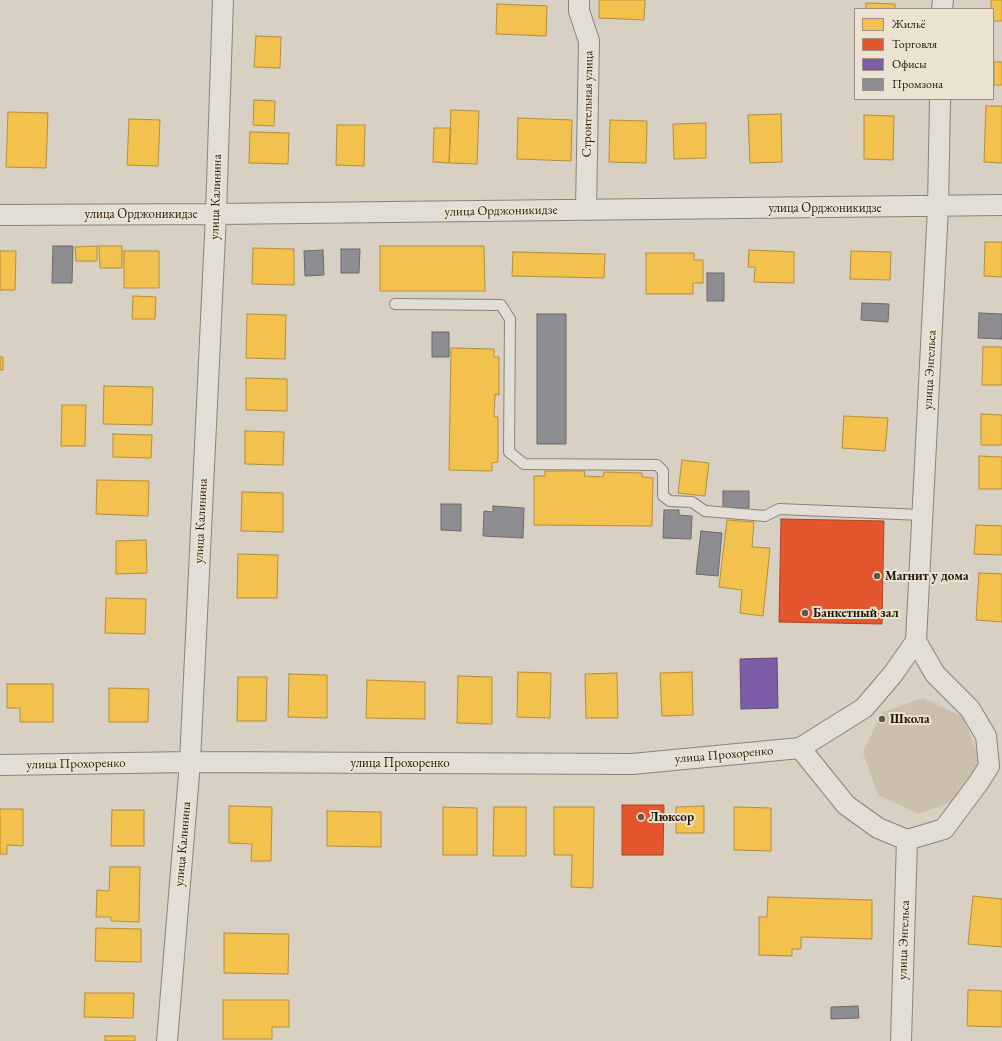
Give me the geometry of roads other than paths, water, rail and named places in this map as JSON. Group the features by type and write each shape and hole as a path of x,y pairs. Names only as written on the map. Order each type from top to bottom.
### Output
{"street":[{"name":"улица Калинина","path":"167,1041 190,762 216,214 223,0"},
{"name":"Строительная улица","path":"579,0 579,11 589,41 586,210"},
{"name":"улица Энгельса","path":"916,641 938,207 940,100"},
{"name":"улица Орджоникидзе","path":"0,215 938,207 1002,205"},
{"name":"улица Прохоренко","path":"0,765 190,762 632,764 800,748 864,708 894,674 916,641"},
{"path":"800,748 846,805 878,828 907,840 944,829 979,782 996,766 986,736 970,709 935,674 916,641"},
{"name":"улица Энгельса","path":"901,1041 907,840"}],"lane":[{"path":"395,304 501,305 510,319 509,452 524,464 657,465 663,470 663,496 670,501 692,502 705,511 765,516 779,510 922,515"}],"place":[{"name":"Магнит у дома","path":"877,576"},
{"name":"Банкетный зал","path":"805,613"},
{"name":"Школа","path":"882,719"},
{"name":"Люксор","path":"641,817"}]}
